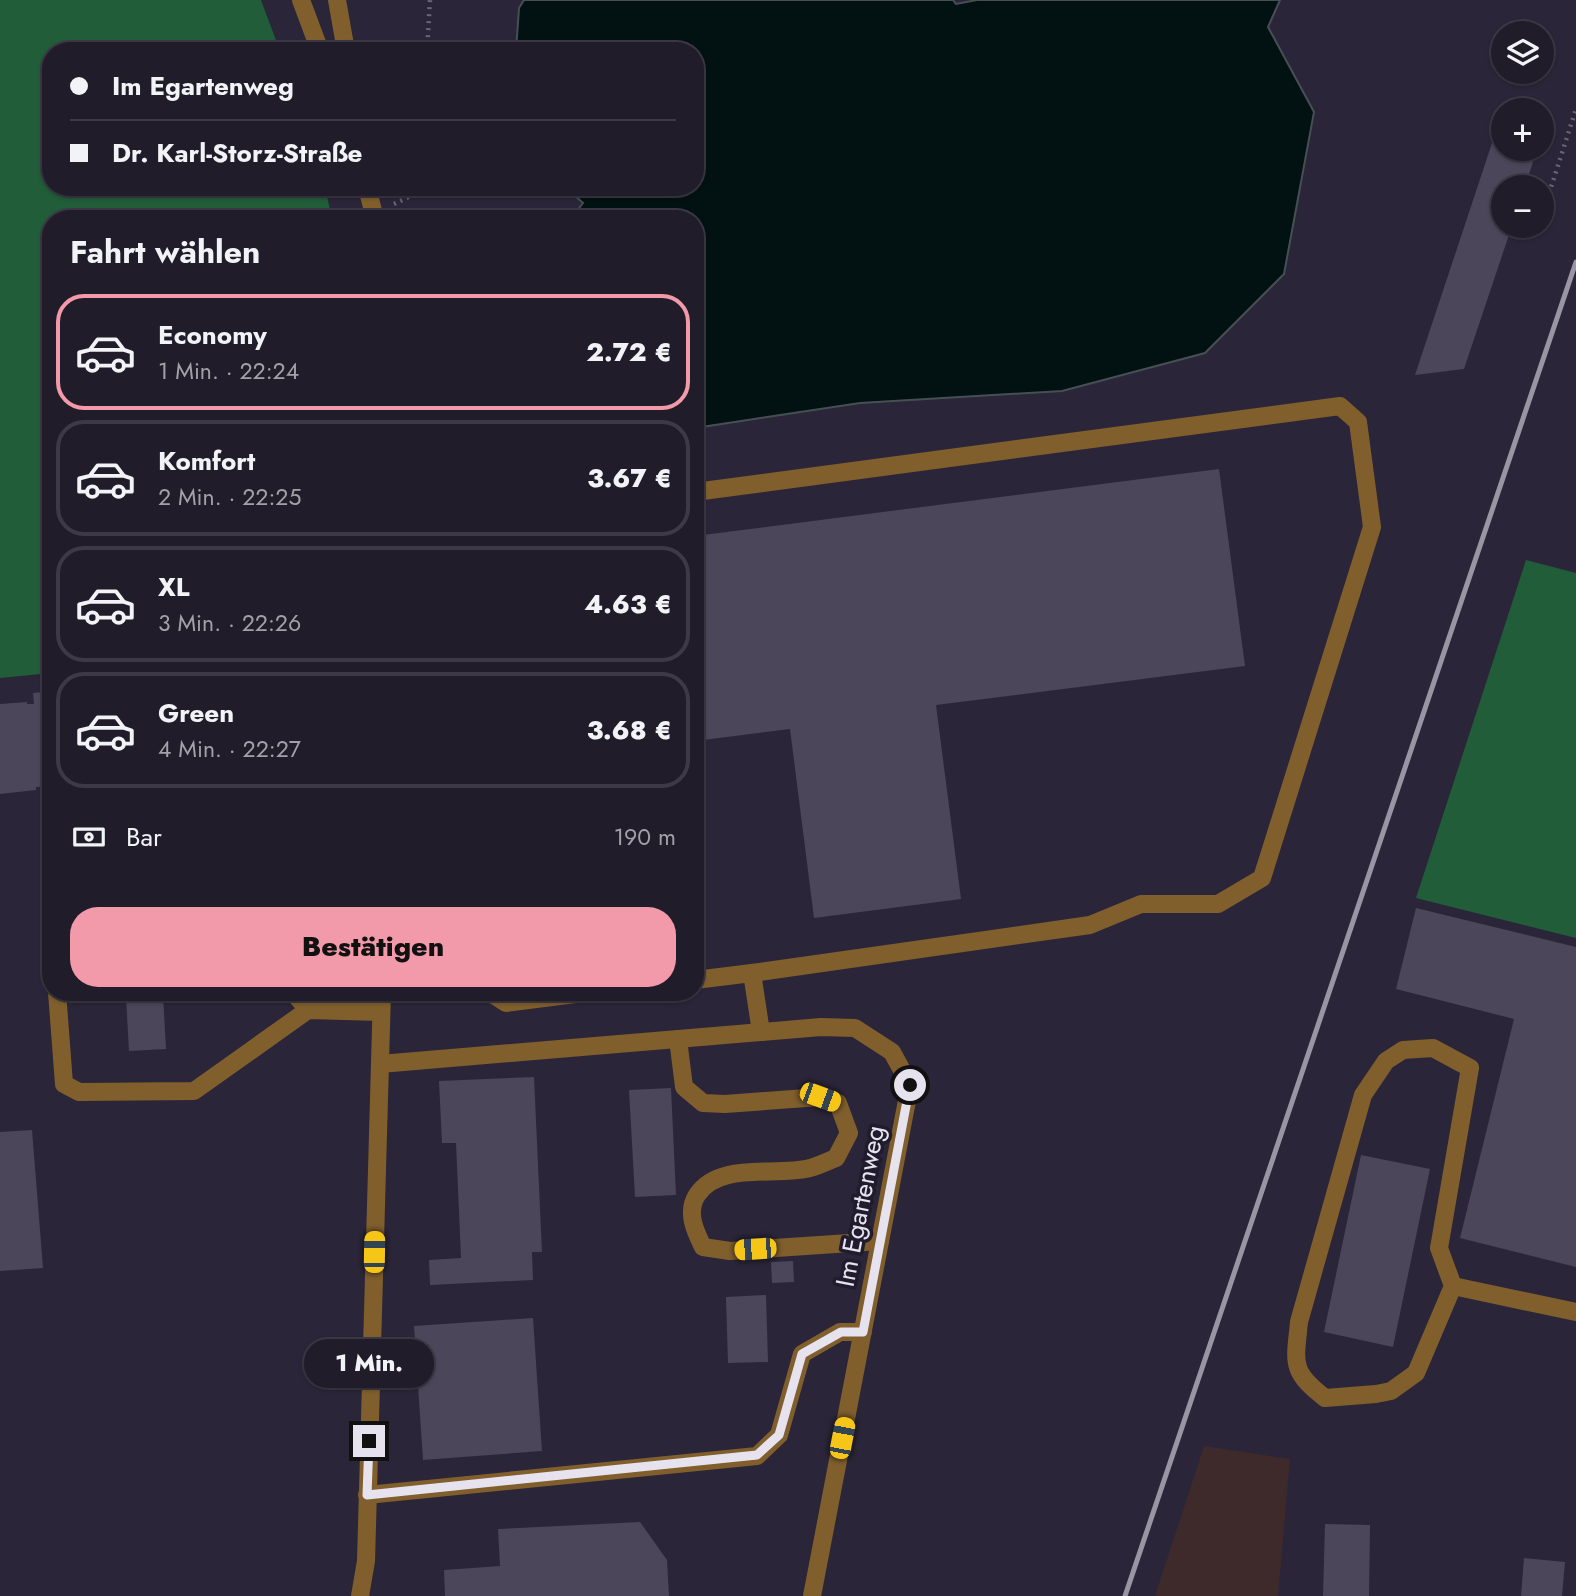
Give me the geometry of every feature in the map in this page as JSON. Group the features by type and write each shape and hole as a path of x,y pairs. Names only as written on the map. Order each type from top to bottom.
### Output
{"street":[{"path":"301,0 317,42"},
{"path":"337,0 344,42"},
{"path":"704,491 1340,405 1358,422 1372,527 1262,878 1218,904 1141,904 1090,925 704,979"},
{"path":"752,973 761,1032"},
{"path":"58,1001 64,1084 79,1092 194,1091 307,1010 381,1012"},
{"path":"300,1001 307,1010"},
{"path":"360,1596 366,1561 382,1001"},
{"path":"503,1001 521,1001"},
{"name":"Im Egartenweg","path":"380,1064 821,1027 855,1028 892,1052 910,1085 812,1596"},
{"path":"678,1039 684,1087 703,1103 725,1104 820,1097 838,1103 849,1133 836,1158 810,1168 728,1175 704,1184 694,1200 692,1226 704,1247 730,1251 880,1241"},
{"path":"1433,1048 1470,1068 1439,1248 1453,1286 1416,1373 1391,1391 1325,1398 1304,1382 1296,1360 1299,1322 1363,1095 1386,1060 1403,1050 1433,1048"},
{"path":"1453,1286 1576,1312"},
{"path":"367,1495 757,1455 779,1435 802,1354 841,1332 863,1332"}],"path":[{"path":"428,42 430,0"},
{"path":"1554,178 1576,109"}],"shaded area":[{"path":"524,0 953,0 956,4 977,0 1280,0 1268,27 1314,112 1284,274 1205,353 1062,391 860,403 704,427 704,210 578,210 583,203 575,196 704,196 704,42 517,42 519,8"},
{"path":"1204,1446 1290,1459 1278,1596 1155,1596"}],"green space":[{"path":"0,0 261,0 277,42 42,42 42,196 327,196 330,210 42,210 42,674 0,678"},
{"path":"1526,560 1576,573 1576,938 1416,898"}],"building":[{"path":"1491,146 1491,161 1533,161 1529,175 1491,175 1491,238 1508,238 1464,369 1415,375"},
{"path":"1219,469 1245,666 936,705 961,899 814,918 790,729 704,740 704,535"},
{"path":"42,692 42,787 36,787 36,790 0,794 0,704 34,704 33,693"},
{"path":"1416,908 1576,947 1576,1267 1460,1238 1514,1019 1396,989"},
{"path":"126,1001 163,1001 166,1049 129,1051"},
{"path":"534,1077 542,1252 532,1252 533,1280 430,1285 429,1260 461,1258 456,1143 442,1143 439,1081"},
{"path":"671,1088 676,1195 635,1197 629,1090"},
{"path":"32,1130 43,1268 0,1271 0,1132"},
{"path":"1361,1155 1430,1169 1393,1347 1324,1332"},
{"path":"793,1261 794,1282 772,1283 771,1262"},
{"path":"766,1295 768,1362 728,1363 726,1297"},
{"path":"533,1318 542,1451 423,1460 414,1326"},
{"path":"640,1522 667,1560 669,1596 445,1596 444,1570 500,1566 498,1529"},
{"path":"1325,1524 1370,1525 1369,1596 1323,1596"},
{"path":"1524,1558 1565,1562 1562,1596 1521,1596"}],"railway":[{"path":"1125,1596 1576,262"}],"route":[{"path":"369,1441 367,1495 757,1455 779,1435 802,1354 841,1332 863,1332 910,1085"}]}
